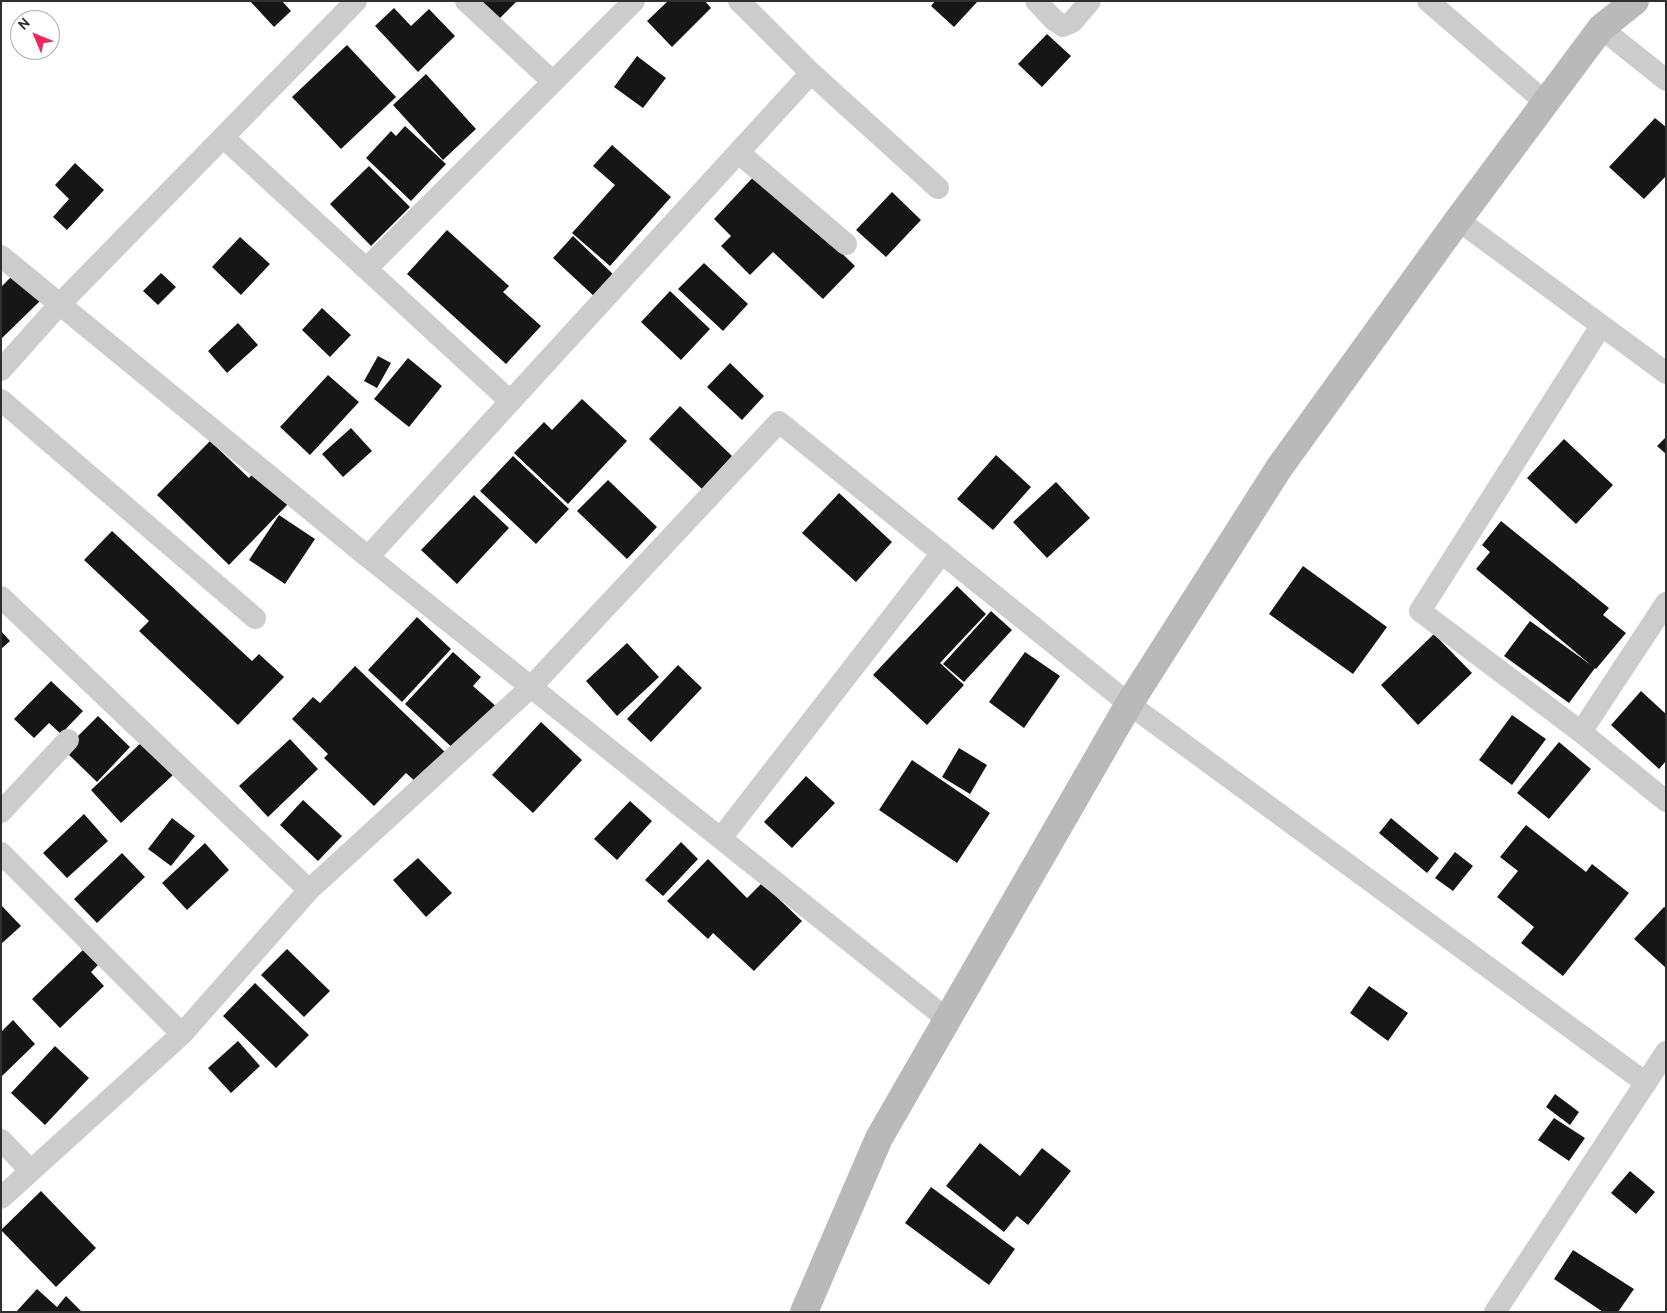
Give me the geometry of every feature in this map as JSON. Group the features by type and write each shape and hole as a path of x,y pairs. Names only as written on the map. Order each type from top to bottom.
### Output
{"main road":[{"path":"804,1312 879,1138 1129,704 1279,468 1458,220 1601,28 1635,1"}],"street":[{"path":"1,370 60,304 356,1"},
{"path":"466,1 553,82"},
{"path":"367,268 634,1"},
{"path":"1036,1 1054,20 1063,26 1072,22 1090,1"},
{"path":"1428,1 1545,102"},
{"path":"745,3 811,73 938,188"},
{"path":"1601,28 1666,80"},
{"path":"368,557 811,73"},
{"path":"223,137 510,401"},
{"path":"738,152 846,244"},
{"path":"1458,220 1666,374"},
{"path":"1,256 368,557 948,1019"},
{"path":"1601,326 1420,611 1581,732 1666,801"},
{"path":"1,400 255,618"},
{"path":"1,1198 182,1034 309,890 531,687 779,422 1129,704 1646,1082"},
{"path":"721,838 942,553"},
{"path":"1,597 309,890"},
{"path":"1581,732 1666,603"},
{"path":"1,812 68,740"},
{"path":"1,854 182,1034"},
{"path":"1495,1312 1666,1052"},
{"path":"1,1140 30,1170"}],"building":[{"path":"250,1 282,1 291,11 274,27"},
{"path":"476,1 517,1 497,21"},
{"path":"668,1 705,1 711,8 672,47 647,21"},
{"path":"935,1 978,1 954,27 931,6"},
{"path":"394,8 411,26 429,9 455,36 418,72 375,26"},
{"path":"1047,34 1071,56 1042,87 1018,64"},
{"path":"347,45 396,97 341,149 292,97"},
{"path":"637,56 666,78 643,108 614,87"},
{"path":"426,74 476,129 443,160 393,105"},
{"path":"1655,118 1666,127 1666,176 1644,199 1609,167"},
{"path":"405,126 446,164 411,201 366,158 391,131 396,136"},
{"path":"612,145 671,197 610,266 572,233 615,185 593,166"},
{"path":"75,163 104,190 67,230 53,217 69,199 55,185"},
{"path":"369,166 410,207 371,246 330,204"},
{"path":"758,172 855,266 823,299 773,252 750,275 721,246 731,236 714,219"},
{"path":"892,192 921,220 886,257 856,230"},
{"path":"447,230 509,286 503,292 541,326 506,364 407,274"},
{"path":"573,236 616,277 596,298 553,258"},
{"path":"240,237 270,264 241,295 212,267"},
{"path":"704,263 748,304 723,331 678,289"},
{"path":"161,273 176,287 158,305 143,291"},
{"path":"14,274 40,301 1,339 1,287"},
{"path":"670,291 710,329 681,360 641,322"},
{"path":"322,308 351,335 330,357 302,330"},
{"path":"238,323 258,345 227,373 208,351"},
{"path":"378,356 391,363 377,388 364,381"},
{"path":"408,358 442,386 409,427 374,399"},
{"path":"730,363 764,396 742,420 707,387"},
{"path":"328,375 359,402 310,455 280,427"},
{"path":"582,399 627,441 568,504 514,453 544,422 552,430"},
{"path":"680,406 732,456 702,489 649,439"},
{"path":"351,428 372,451 343,477 322,454"},
{"path":"1666,437 1666,454 1657,446"},
{"path":"1564,439 1613,485 1576,524 1527,478"},
{"path":"210,441 249,478 254,472 288,504 229,565 157,495"},
{"path":"996,455 1031,487 993,530 957,499"},
{"path":"513,456 569,509 536,544 480,491"},
{"path":"608,480 657,527 627,559 577,511"},
{"path":"1056,482 1090,518 1047,558 1013,522"},
{"path":"839,493 892,542 856,582 802,533"},
{"path":"474,495 509,528 457,584 421,550"},
{"path":"279,515 315,539 285,584 249,560"},
{"path":"1501,521 1609,608 1603,615 1626,633 1595,668 1569,703 1504,656 1530,621 1591,665 1476,569 1490,552 1482,545"},
{"path":"112,531 252,661 259,654 284,677 238,725 139,631 149,621 84,560"},
{"path":"1303,566 1387,627 1353,674 1269,614"},
{"path":"957,586 986,614 940,663 964,685 927,725 873,675"},
{"path":"991,611 1012,630 964,682 943,664"},
{"path":"417,617 451,649 402,702 368,670"},
{"path":"1,631 10,641 1,649"},
{"path":"1434,634 1472,673 1418,725 1381,685"},
{"path":"627,643 659,677 617,716 586,681"},
{"path":"453,652 481,677 473,686 498,708 457,752 405,704"},
{"path":"1025,652 1060,676 1024,728 989,702"},
{"path":"678,665 702,688 651,742 627,719"},
{"path":"355,666 447,754 418,784 406,773 374,806 324,758 328,754 292,719 313,697 320,703"},
{"path":"51,681 83,711 61,734 49,723 34,738 14,719"},
{"path":"1641,691 1666,714 1666,761 1659,769 1611,725"},
{"path":"1512,715 1546,739 1512,785 1479,760"},
{"path":"98,716 130,747 97,782 64,750"},
{"path":"541,722 582,760 533,813 492,775"},
{"path":"290,739 318,769 268,817 239,786"},
{"path":"142,742 173,775 121,823 91,790"},
{"path":"1559,742 1591,769 1549,819 1517,793"},
{"path":"959,748 987,765 970,794 942,777"},
{"path":"912,760 990,813 957,863 879,810"},
{"path":"806,776 835,803 792,848 764,822"},
{"path":"303,800 342,836 318,861 280,825"},
{"path":"630,801 652,821 617,860 594,839"},
{"path":"84,814 108,841 67,878 43,853"},
{"path":"172,818 195,836 171,866 148,849"},
{"path":"1391,818 1439,858 1427,873 1379,833"},
{"path":"1526,825 1586,872 1592,864 1629,893 1563,976 1521,943 1534,927 1497,897 1518,871 1500,857"},
{"path":"681,842 698,859 663,896 645,880"},
{"path":"205,843 229,870 187,910 162,883"},
{"path":"1455,852 1473,866 1453,891 1435,878"},
{"path":"122,853 145,877 97,923 74,899"},
{"path":"418,858 452,893 426,917 393,880"},
{"path":"708,859 747,898 762,883 802,921 754,971 713,933 708,939 667,901"},
{"path":"1,905 21,926 1,944"},
{"path":"1664,907 1666,908 1666,968 1634,939"},
{"path":"86,947 101,962 91,972 104,986 60,1028 32,999"},
{"path":"287,949 330,991 304,1017 261,975"},
{"path":"255,983 309,1035 276,1068 223,1016"},
{"path":"1369,986 1408,1013 1388,1041 1350,1013"},
{"path":"13,1020 35,1044 1,1077 1,1032"},
{"path":"238,1041 260,1066 231,1093 208,1068"},
{"path":"55,1046 89,1078 45,1125 11,1093"},
{"path":"1555,1094 1579,1112 1570,1125 1546,1107"},
{"path":"1554,1118 1585,1138 1569,1161 1538,1140"},
{"path":"980,1143 1020,1176 1042,1148 1071,1171 1028,1225 1017,1216 1004,1232 946,1186"},
{"path":"1630,1171 1655,1192 1636,1214 1611,1193"},
{"path":"931,1187 1015,1249 989,1285 905,1223"},
{"path":"41,1191 96,1248 56,1287 1,1230"},
{"path":"1573,1250 1634,1289 1618,1312 1603,1312 1554,1279"},
{"path":"37,1289 57,1307 66,1296 82,1312 16,1312"}]}
